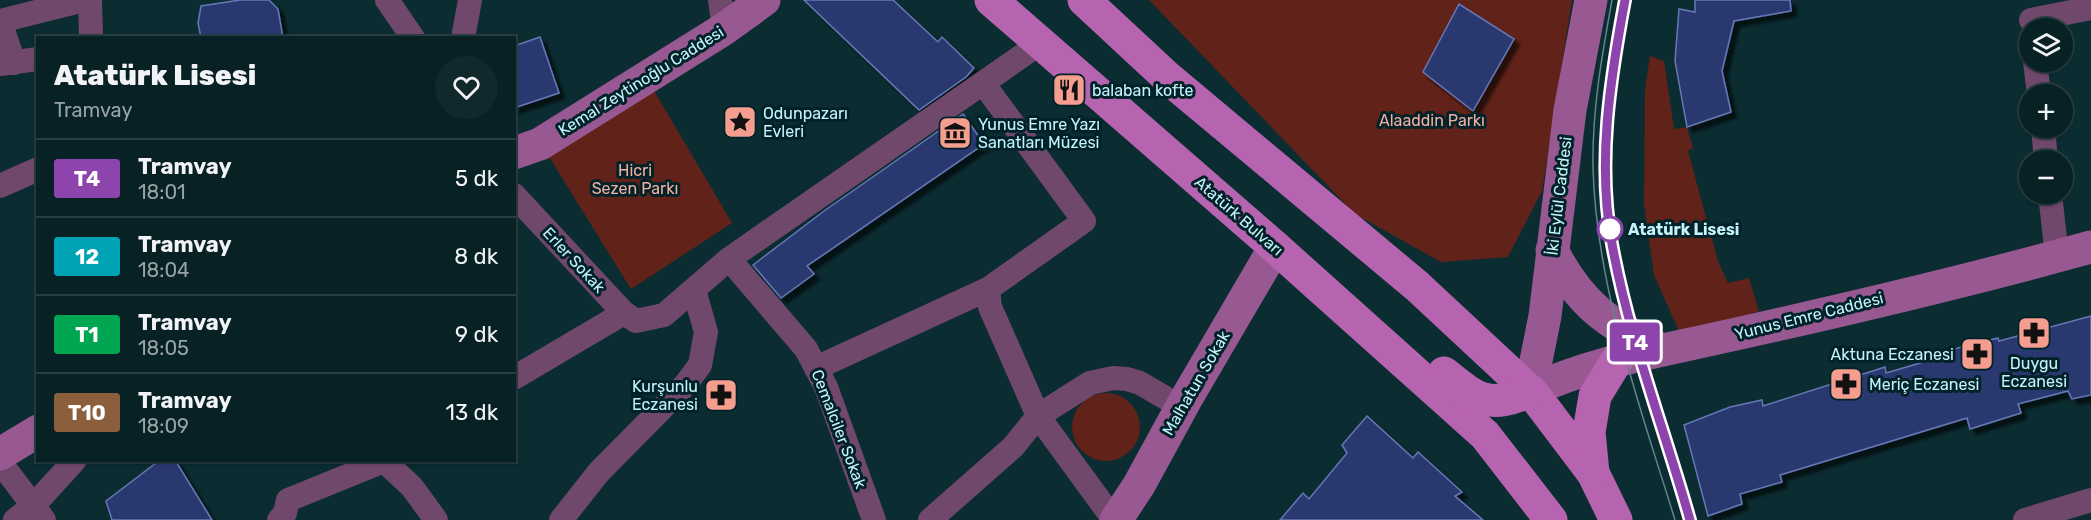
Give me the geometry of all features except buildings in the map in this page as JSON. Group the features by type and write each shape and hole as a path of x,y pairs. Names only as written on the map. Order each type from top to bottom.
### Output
{"main road":[{"name":"Kemal Zeytinoğlu Caddesi","path":"516,152 540,144 722,15 764,0"},
{"name":"Atatürk Bulvarı","path":"991,0 1275,247 1485,435 1551,520"},
{"path":"1084,0 1168,78 1417,286 1593,473 1616,520"},
{"name":"İki Eylül Caddesi","path":"1520,396 1545,316 1570,110 1591,0"},
{"name":"Malhatun Sokak","path":"1115,520 1139,485 1181,407 1275,247"},
{"name":"Yunus Emre Caddesi","path":"1520,396 1570,373 1617,360 1727,337 2091,247"},
{"path":"1552,250 1566,279 1582,299 1626,331 1662,350"},
{"path":"1346,310 1362,310 1377,315 1477,398 1491,402 1520,396"},
{"path":"1593,473 1589,432 1595,396 1617,360"},
{"path":"1485,435 1494,417 1520,396"},
{"path":"0,454 36,432"}],"street":[{"path":"17,62 0,21 84,0"},
{"path":"90,0 92,36"},
{"path":"387,0 412,36"},
{"path":"463,36 470,0"},
{"path":"2030,16 2091,8"},
{"path":"516,377 630,317 664,315 729,259 1039,44"},
{"path":"816,368 988,289 1084,221 982,83"},
{"path":"0,186 36,170"},
{"name":"Erler Sokak","path":"516,197 630,317"},
{"path":"2051,204 2057,256"},
{"name":"Cemalciler Sokak","path":"729,259 806,349 826,387 874,520"},
{"path":"988,289 990,308 1038,416 1115,520"},
{"path":"561,520 599,472 685,385 700,365 706,332 694,290"},
{"path":"930,520 1013,447 1038,416 1090,383 1113,378 1140,383 1181,407"},
{"path":"0,462 39,512"},
{"path":"15,520 39,512 74,462"},
{"path":"279,520 285,513 288,500 382,462"},
{"path":"385,462 412,487 436,520"},
{"path":"2025,520 2091,500"}],"green space":[{"name":"Alaaddin Parkı","path":"1149,0 1572,0 1542,191 1508,257 1441,262 1355,214"},
{"path":"1650,56 1664,61 1674,129 1687,127 1693,148 1688,151 1718,261 1728,283 1749,278 1759,311 1681,336 1654,275 1644,204 1645,90"},
{"name":"Hicri Sezen Parkı","path":"653,89 732,223 631,289 546,152"},
{"path":"1099,393 1113,393 1125,398 1135,408 1140,427 1135,446 1125,456 1113,461 1099,461 1087,456 1077,446 1072,434 1072,420 1077,408 1087,398"}],"tram line":[{"path":"1612,0 1601,62 1594,125 1593,167 1596,212 1602,257 1622,346 1675,520"},
{"path":"1625,0 1608,122 1606,152 1608,214 1627,314 1690,520"},
{"name":"T4","path":"1625,0 1609,92 1606,138 1612,243 1634,336 1690,520"}],"place":[{"name":"balaban kofte","path":"1069,90"},
{"name":"Odunpazarı Evleri","path":"740,122"},
{"name":"Yunus Emre Yazı Sanatları Müzesi","path":"955,133"},
{"name":"Atatürk Lisesi","path":"1610,229"},
{"name":"Duygu Eczanesi","path":"2034,333"},
{"name":"Aktuna Eczanesi","path":"1977,354"},
{"name":"Meriç Eczanesi","path":"1846,384"},
{"name":"Kurşunlu Eczanesi","path":"721,395"}]}
